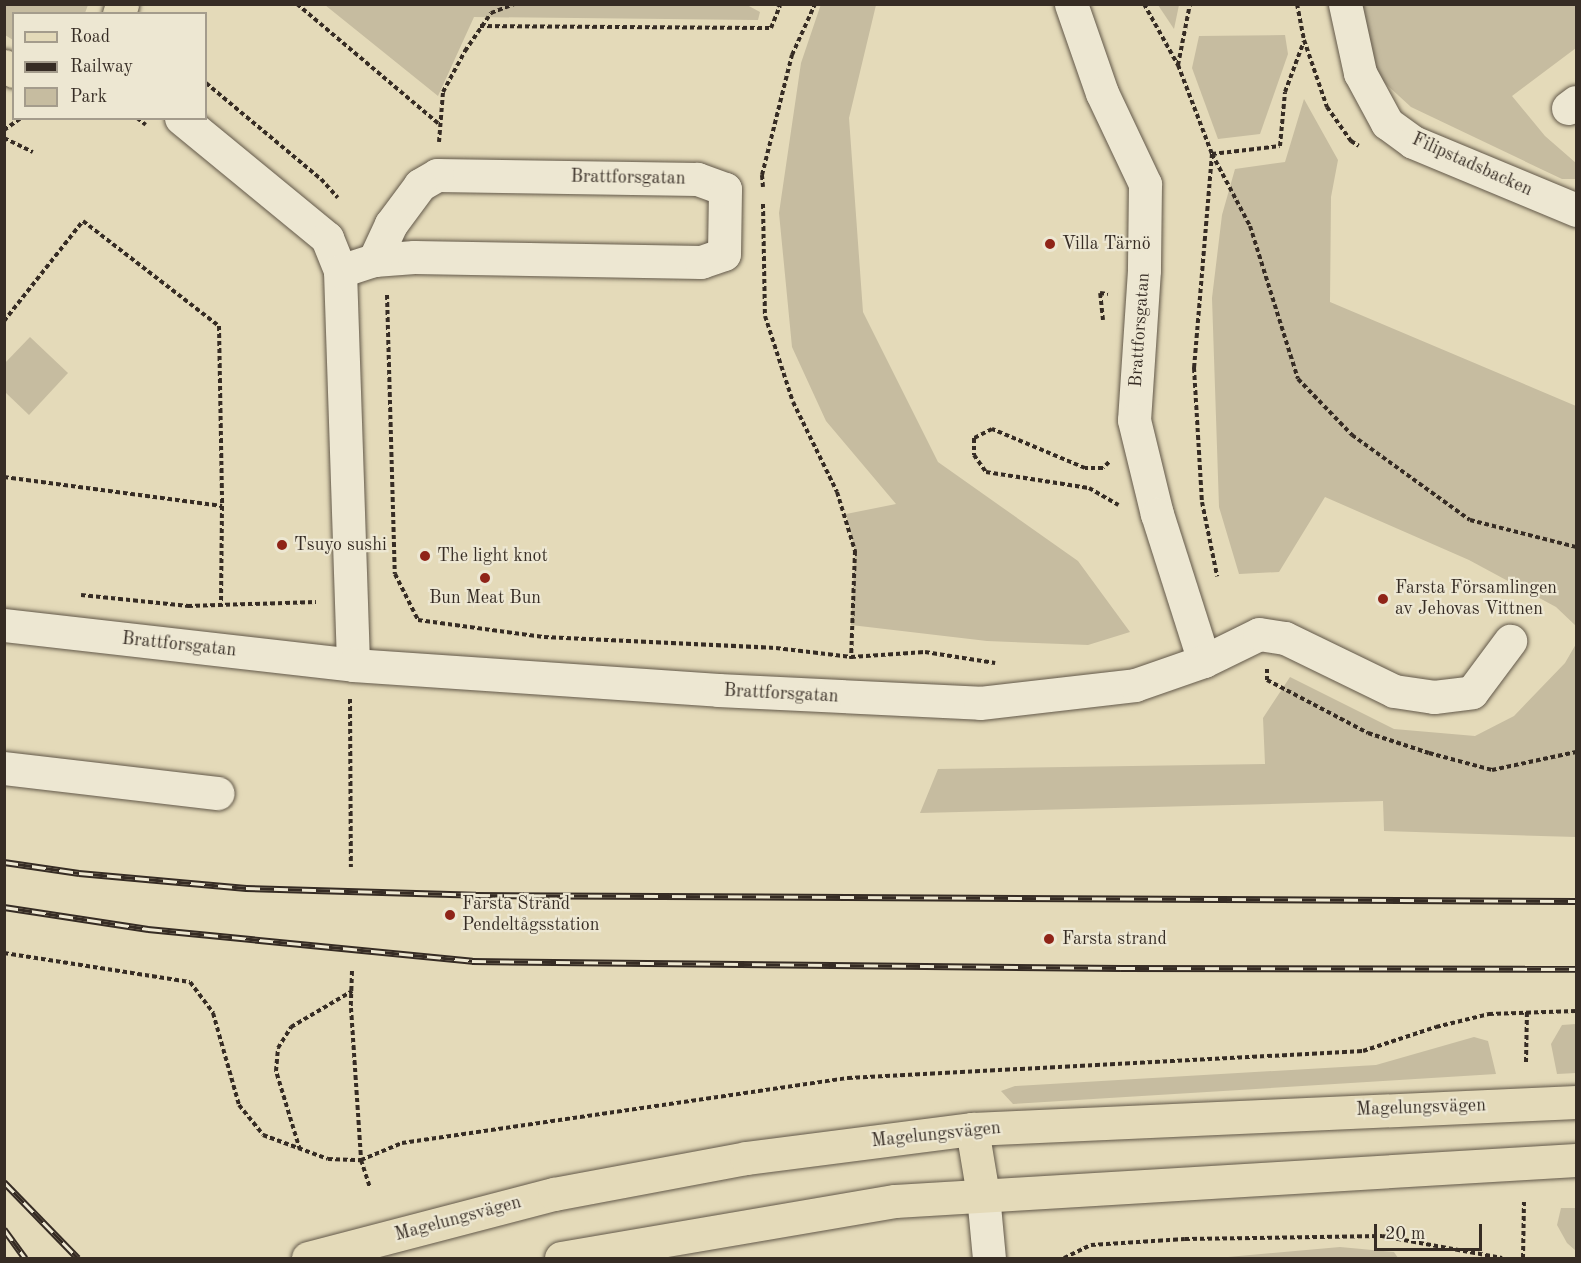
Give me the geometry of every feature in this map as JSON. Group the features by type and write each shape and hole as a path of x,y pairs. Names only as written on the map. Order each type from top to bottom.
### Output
{"main road":[{"name":"Magelungsvägen","path":"308,1258 566,1192 746,1158 972,1129 1576,1102"},
{"path":"972,1129 983,1195"},
{"path":"561,1258 895,1201 1576,1160"}],"street":[{"name":"Brattforsgatan","path":"1071,4 1102,93 1145,184 1144,270 1134,420 1157,514 1204,661"},
{"name":"Filipstadsbacken","path":"1345,4 1360,73 1387,123 1413,142 1576,210"},
{"path":"167,124 327,238 340,271 354,665"},
{"name":"Brattforsgatan","path":"340,271 374,260 414,257 700,262 724,254 725,189 697,179 437,175"},
{"path":"374,260 391,224 420,185 437,175"},
{"name":"Brattforsgatan","path":"4,625 354,665 718,690 980,703 1135,685 1204,661 1259,634 1285,638 1394,691 1434,696 1472,692 1510,641"},
{"path":"4,768 218,793"},
{"path":"983,1195 989,1258"}],"path":[{"path":"297,4 440,126"},
{"path":"437,175 443,92 480,26 491,13 515,4"},
{"path":"480,26 771,28 780,6 777,4"},
{"path":"814,4 792,56 762,175 765,316 793,402 837,492 855,551 851,657"},
{"path":"1144,4 1178,64 1212,154 1250,226 1298,379 1352,435 1470,520 1576,547"},
{"path":"1178,64 1190,4"},
{"path":"1212,154 1280,146 1285,92 1304,40"},
{"path":"207,84 321,179 342,204"},
{"path":"4,130 18,120"},
{"path":"147,120 167,124"},
{"path":"4,138 33,152"},
{"path":"1212,154 1194,368 1202,502 1217,577"},
{"path":"4,321 83,221 219,326 221,605"},
{"path":"374,260 387,289 395,574 418,620 544,637 776,648 851,657 925,652 1002,664"},
{"path":"1104,328 1100,293 1112,294 1112,302"},
{"path":"1114,458 1102,468 1085,468 992,429 974,438 974,455 986,472 1089,488 1117,505 1123,513"},
{"path":"4,477 222,506"},
{"path":"74,595 189,606 325,602"},
{"path":"351,867 350,696 354,665"},
{"path":"4,952 190,982 213,1013 239,1105 263,1135 328,1159 361,1160 402,1143 848,1078 1363,1051 1489,1014 1576,1011"},
{"path":"352,971 361,1160 370,1187"},
{"path":"300,1150 288,1118 276,1071 278,1048 291,1027 352,991"},
{"path":"1526,1062 1527,1011"},
{"path":"1523,1258 1524,1202"},
{"path":"1064,1258 1091,1245 1185,1239 1382,1236 1502,1258"},
{"path":"1460,1258 1463,1251"}],"green space":[{"path":"5,4 88,5 85,12 12,12 12,39 5,35"},
{"path":"821,4 876,5 849,118 863,312 938,462 1078,561 1130,632 1088,645 987,641 851,625 855,551 846,514 896,504 826,421 792,347 779,213 801,63"},
{"path":"325,5 747,5 760,12 758,20 474,17 438,96"},
{"path":"1158,5 1179,5 1174,29"},
{"path":"1357,5 1576,5 1576,48 1512,96 1545,136 1576,163 1576,179 1562,179 1411,107 1375,74"},
{"path":"1285,35 1288,54 1260,134 1218,139 1192,68 1199,36"},
{"path":"1304,99 1338,160 1331,197 1330,302 1576,406 1576,626 1556,607 1469,560 1325,497 1279,572 1239,574 1219,507 1212,298 1222,215 1235,169 1285,162"},
{"path":"30,337 68,373 29,415 5,392 4,364"},
{"path":"1576,644 1576,837 1384,831 1383,801 920,813 938,769 1265,764 1263,718 1290,677 1394,729 1475,736 1514,716 1565,663"},
{"path":"1576,1024 1576,1073 1557,1074 1551,1044 1562,1025"},
{"path":"1474,1037 1488,1041 1496,1074 1013,1104 1001,1091 1015,1086 1376,1065"},
{"path":"1561,1208 1576,1208 1576,1251 1567,1243 1557,1225"},
{"path":"1340,1247 1394,1252 1398,1258 1217,1258"}],"railway":[{"path":"4,862 79,873 246,888 476,895 1576,901"},
{"path":"4,907 148,929 472,961 1121,968 1576,969"},
{"path":"4,1182 78,1258"},
{"path":"4,1229 25,1258"}],"place":[{"name":"Villa Tärnö","path":"1050,244"},
{"name":"Tsuyo sushi","path":"282,545"},
{"name":"The light knot","path":"425,556"},
{"name":"Bun Meat Bun","path":"485,578"},
{"name":"Farsta Församlingen av Jehovas Vittnen","path":"1383,599"},
{"name":"Farsta Strand Pendeltågsstation","path":"450,915"},
{"name":"Farsta strand","path":"1049,939"}]}
